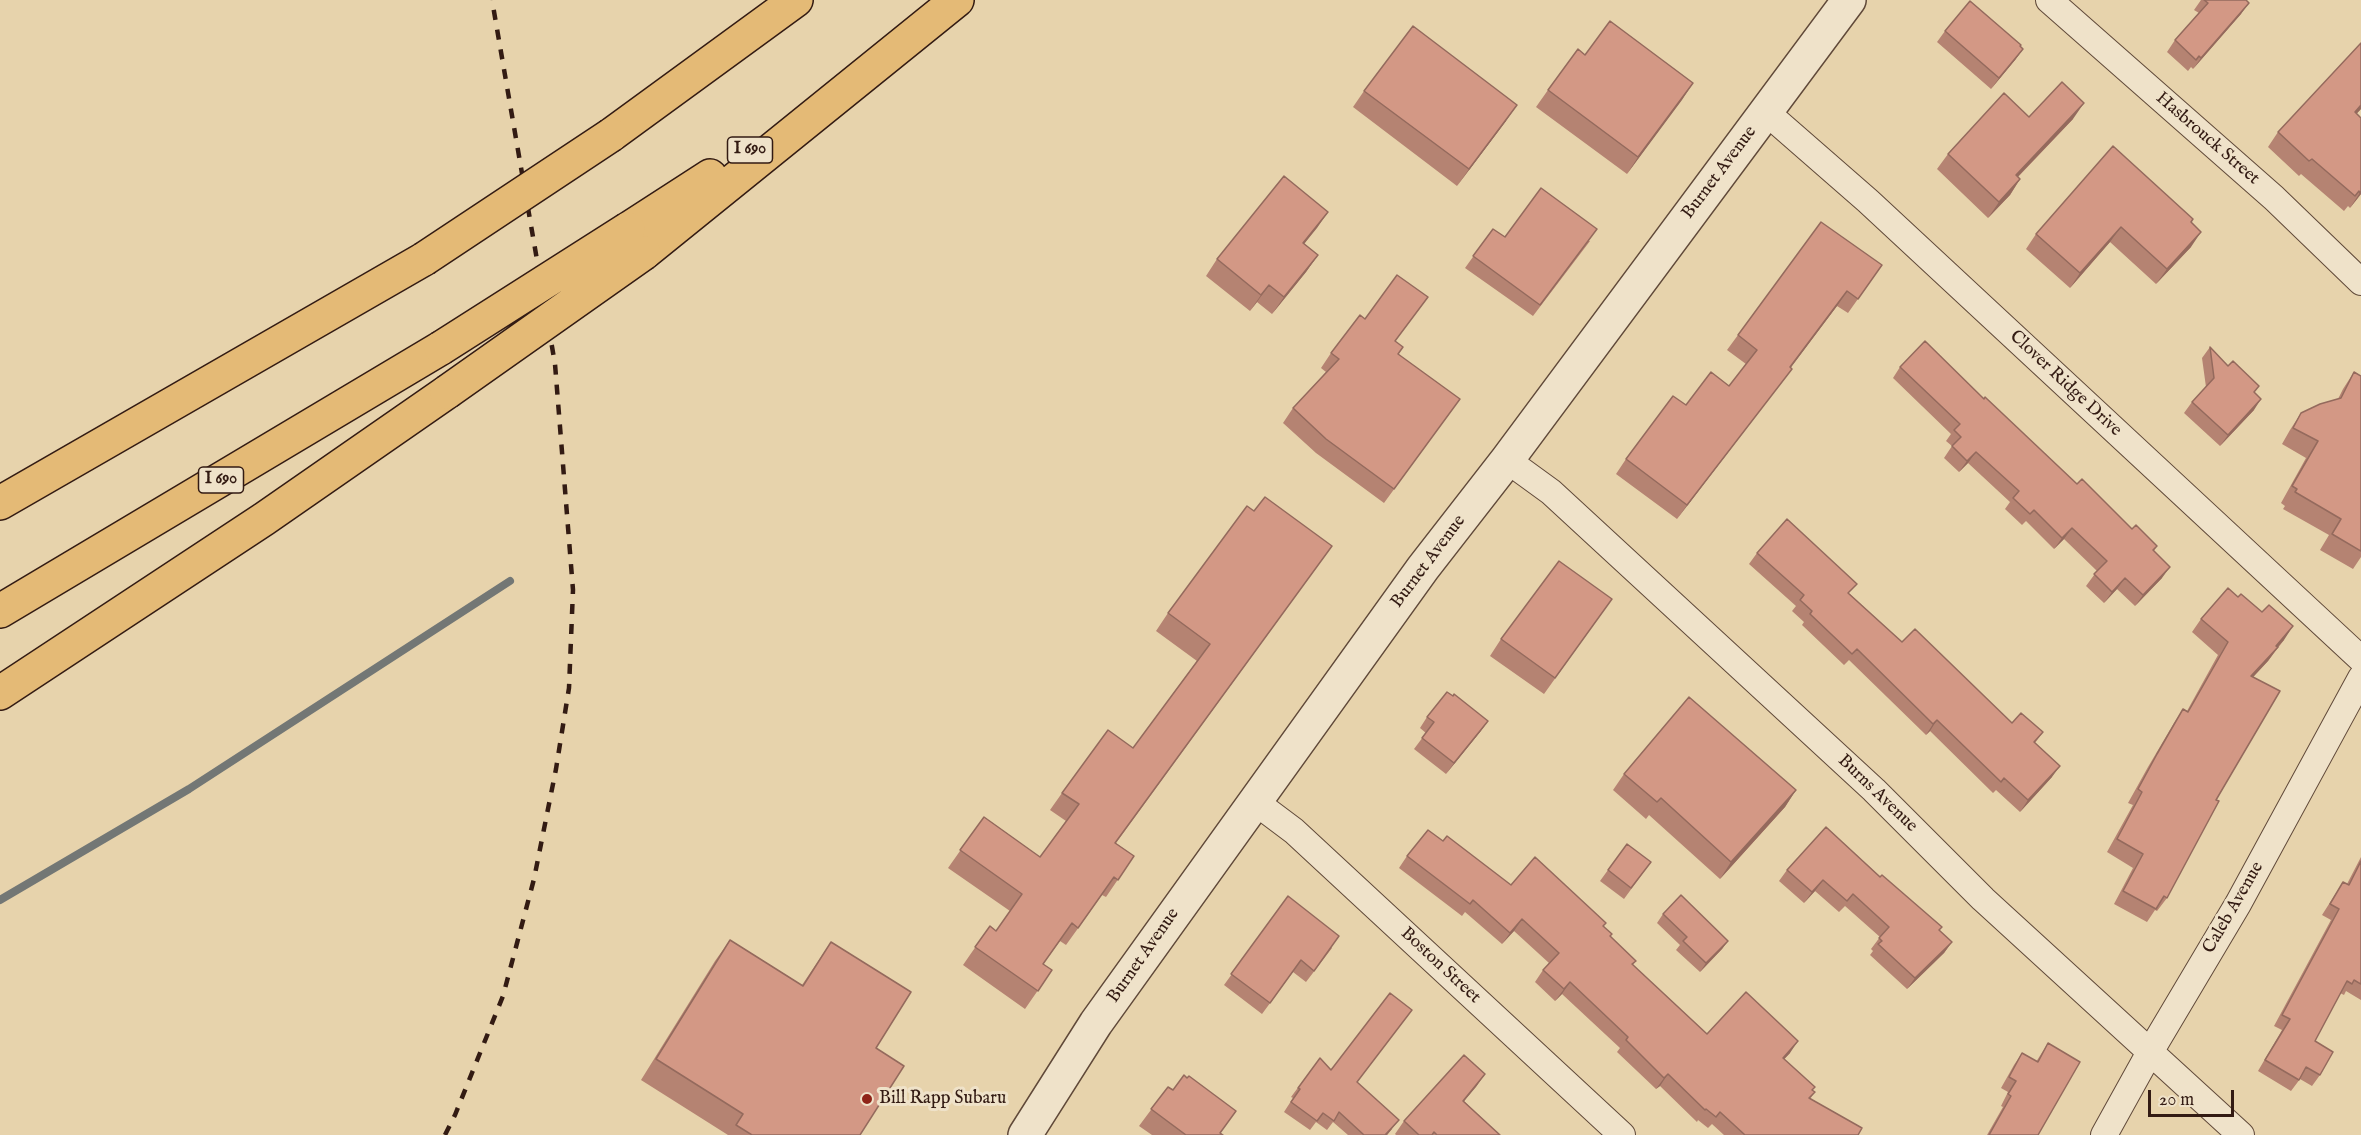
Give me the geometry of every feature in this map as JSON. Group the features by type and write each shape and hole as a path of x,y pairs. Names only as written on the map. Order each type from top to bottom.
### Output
{"highway":[{"path":"0,503 424,259 611,135 796,0"},
{"name":"I 690","path":"0,611 441,348 636,241 873,70 957,0"},
{"path":"0,693 264,519 447,392 636,241"}],"street":[{"name":"Burnet Avenue","path":"1025,1135 1096,1023 1423,568 1507,460 1849,0"},
{"name":"Hasbrouck Street","path":"2049,0 2274,198 2361,282"},
{"name":"Clover Ridge Drive","path":"1766,112 1868,201 2361,659"},
{"name":"Burns Avenue","path":"1507,460 1551,492 1874,790 1983,899 2241,1135"},
{"name":"Caleb Avenue","path":"2104,1135 2150,1052 2238,904 2361,678"},
{"name":"Boston Street","path":"1254,801 1294,831 1622,1135"}],"building":[{"path":"2204,0 2246,0 2249,3 2201,58 2199,56 2196,60 2175,40 2208,3"},
{"path":"1970,1 2023,49 1999,78 1945,31"},
{"path":"1610,21 1693,83 1638,157 1548,90 1578,49 1585,55"},
{"path":"1413,26 1517,105 1469,169 1364,91"},
{"path":"2361,43 2361,105 2355,112 2361,118 2361,191 2355,196 2312,159 2309,161 2278,132"},
{"path":"2062,82 2084,103 2016,175 2020,179 1999,202 1948,154 2004,93 2029,117"},
{"path":"2113,146 2193,219 2191,222 2201,232 2167,269 2121,227 2080,273 2036,234"},
{"path":"1284,176 1328,212 1303,243 1318,255 1284,297 1269,285 1261,295 1217,259"},
{"path":"1541,188 1597,229 1540,305 1473,256 1493,229 1505,237"},
{"path":"1821,222 1882,265 1858,299 1847,291 1790,367 1792,369 1687,505 1626,459 1673,396 1686,405 1711,372 1729,386 1757,350 1738,335"},
{"path":"1397,275 1428,297 1395,341 1403,347 1398,354 1460,399 1394,489 1326,439 1293,408 1339,359 1331,353 1360,315 1365,319"},
{"path":"1925,341 1984,399 1985,397 2077,484 2082,479 2132,529 2136,525 2157,546 2153,550 2170,567 2143,595 2125,578 2112,592 2094,574 2107,561 2072,528 2062,538 2034,510 2030,514 2013,498 2019,491 1976,452 1967,461 1952,446 1961,437 1954,430 1960,424 1900,367"},
{"path":"2210,347 2228,366 2233,361 2259,386 2254,392 2261,399 2228,435 2192,402 2214,378"},
{"path":"2354,372 2361,376 2361,551 2332,534 2341,519 2295,492 2297,489 2292,486 2318,441 2293,428 2301,413 2341,398"},
{"path":"1265,497 1332,546 1115,843 1134,856 1118,880 1114,877 1078,928 1072,923 1043,964 1052,970 1038,991 975,947 990,926 996,931 1022,894 960,850 984,817 1040,857 1079,804 1062,793 1108,730 1133,748 1210,644 1168,613 1247,506 1254,511"},
{"path":"1787,519 1857,584 1848,593 1902,642 1915,629 2012,723 2021,713 2043,732 2034,742 2060,766 2028,800 2004,778 2001,782 1937,720 1933,724 1857,649 1852,654 1810,614 1812,611 1800,600 1804,595 1757,553"},
{"path":"1559,561 1612,599 1555,678 1501,639"},
{"path":"2228,588 2238,597 2241,594 2262,612 2269,605 2293,626 2276,646 2278,647 2251,676 2280,691 2216,800 2219,801 2167,898 2164,896 2156,909 2123,891 2143,854 2117,839 2142,792 2138,789 2157,754 2183,709 2188,712 2228,642 2201,619"},
{"path":"1447,692 1453,696 1454,694 1488,721 1454,763 1422,738 1434,722 1427,717"},
{"path":"1689,697 1796,790 1731,862 1661,798 1657,802 1624,774"},
{"path":"1826,827 1880,877 1882,875 1942,927 1939,930 1952,942 1915,978 1878,944 1882,941 1879,938 1889,927 1853,894 1847,901 1823,880 1812,892 1787,870"},
{"path":"1428,830 1443,841 1447,836 1511,885 1535,857 1606,923 1603,926 1612,934 1610,936 1636,961 1632,964 1707,1034 1746,992 1798,1041 1783,1058 1815,1087 1812,1090 1815,1092 1809,1098 1862,1128 1858,1135 1745,1135 1720,1112 1716,1117 1705,1110 1668,1074 1664,1078 1626,1040 1628,1037 1570,982 1564,989 1543,970 1559,953 1522,919 1510,933 1473,900 1470,904 1407,856"},
{"path":"1627,844 1651,862 1631,888 1608,870"},
{"path":"2361,861 2361,984 2354,980 2352,984 2347,981 2315,1041 2333,1052 2320,1075 2306,1067 2299,1080 2265,1060 2290,1019 2282,1015 2339,909 2330,904 2343,882 2349,885"},
{"path":"1681,895 1728,941 1706,963 1683,941 1687,937 1663,914"},
{"path":"1288,896 1339,936 1314,971 1301,960 1270,1003 1231,974"},
{"path":"730,940 803,986 831,942 911,992 876,1048 904,1066 860,1135 752,1135 736,1125 743,1114 656,1059"},
{"path":"1390,993 1412,1010 1357,1082 1399,1120 1385,1135 1364,1135 1339,1112 1334,1121 1323,1113 1317,1121 1291,1102 1300,1089 1298,1088 1320,1058 1331,1070"},
{"path":"2048,1043 2080,1062 2038,1135 1989,1135 2011,1096 2008,1094 2016,1081 2009,1077 2022,1053 2038,1062"},
{"path":"1464,1055 1485,1074 1463,1101 1500,1135 1437,1135 1434,1132 1432,1135 1419,1135 1404,1121"},
{"path":"1184,1075 1187,1078 1189,1076 1236,1111 1220,1133 1223,1135 1186,1135 1151,1109 1168,1087 1173,1090"}],"waterway":[{"path":"0,900 189,789 510,581"}],"railway":[{"path":"445,1135 503,996 534,879 556,769 569,688 573,590 555,364 492,0"}],"place":[{"name":"Bill Rapp Subaru","path":"867,1099"}]}
